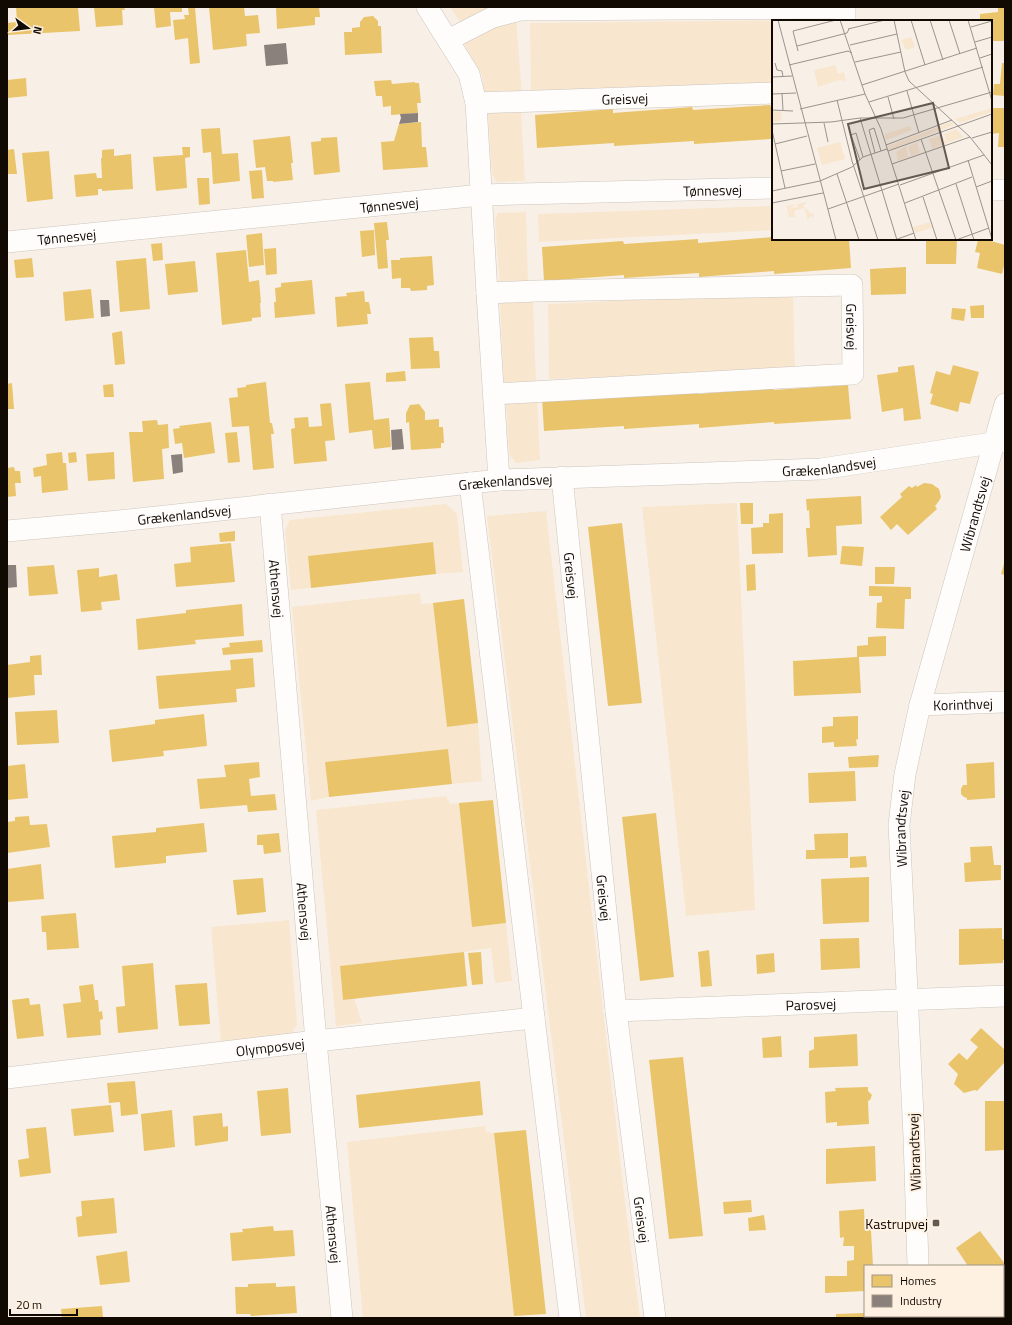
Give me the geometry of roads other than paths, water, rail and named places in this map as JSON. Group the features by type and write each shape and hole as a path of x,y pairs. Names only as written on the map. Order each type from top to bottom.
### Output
{"street":[{"path":"426,7 469,74 476,103 499,480"},
{"path":"448,40 493,17 520,10 845,8 845,20"},
{"name":"Greisvej","path":"476,103 772,93"},
{"name":"Tønnesvej","path":"7,242 481,195 772,188"},
{"path":"992,190 1005,190"},
{"name":"Greisvej","path":"487,293 852,284 853,374 494,394"},
{"name":"Wibrandtsvej","path":"918,1265 914,1137 899,825 905,774 920,704 1000,442 1005,404"},
{"name":"Grækenlandsvej","path":"7,531 119,521 358,494 499,480 820,469 1000,442"},
{"name":"Greisvej","path":"562,478 616,1011 655,1318"},
{"path":"470,483 570,1318"},
{"name":"Athensvej","path":"270,504 316,1041 342,1318"},
{"name":"Korinthvej","path":"920,704 1005,702"},
{"name":"Parosvej","path":"616,1011 1005,996"},
{"name":"Olymposvej","path":"7,1078 316,1041 534,1018"}],"place":[{"name":"Kastrupvej","path":"936,1223"}]}
